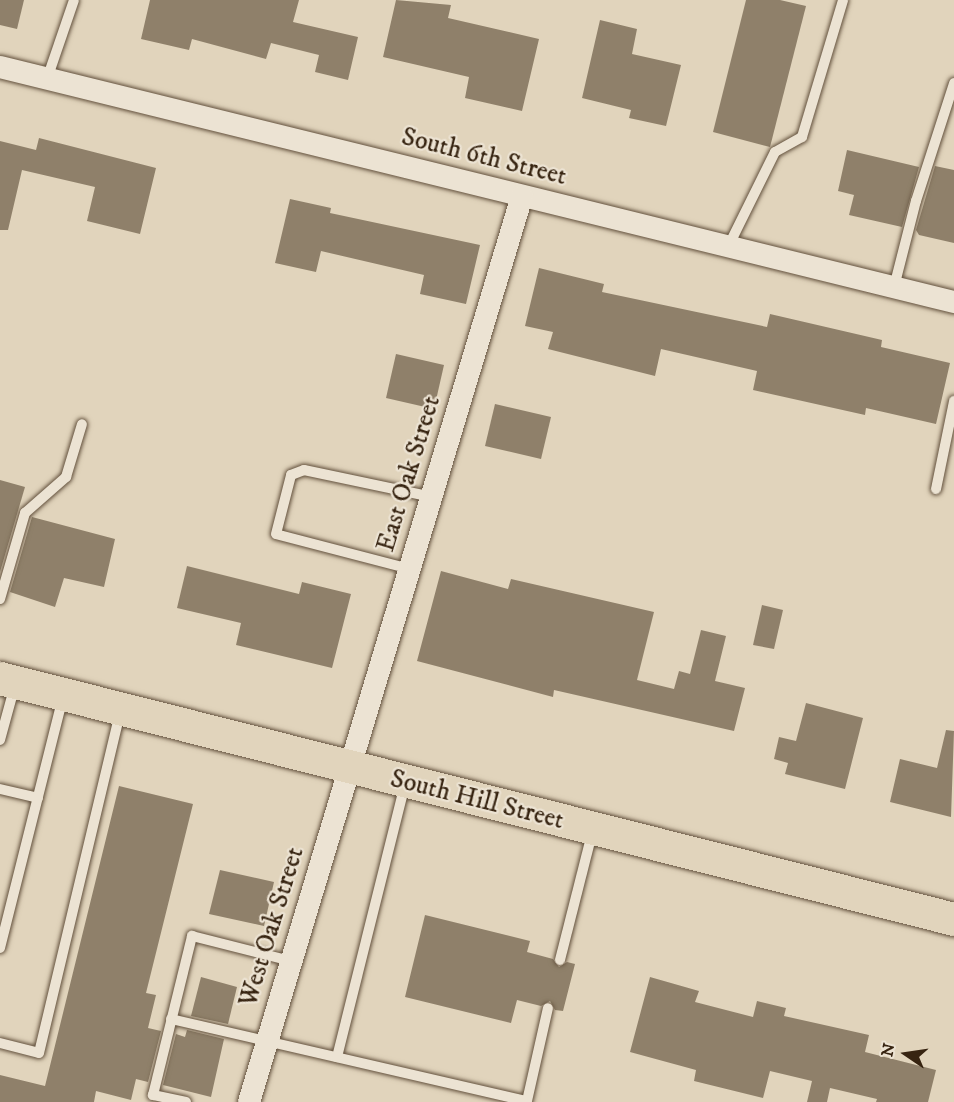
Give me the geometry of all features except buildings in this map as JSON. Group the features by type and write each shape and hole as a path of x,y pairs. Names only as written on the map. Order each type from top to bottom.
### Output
{"main road":[{"name":"South Hill Street","path":"8,680 954,919"}],"street":[{"name":"South 6th Street","path":"0,68 954,302"},
{"name":"East Oak Street","path":"351,768 522,196"},
{"name":"West Oak Street","path":"249,1102 351,768"}],"lane":[{"path":"47,79 74,0"},
{"path":"728,247 774,152 802,136 843,0"},
{"path":"894,287 915,201 954,83"},
{"path":"936,489 954,401"},
{"path":"0,599 25,513 66,477 82,424"},
{"path":"410,569 276,534 291,475 304,470 432,497"},
{"path":"0,740 8,680"},
{"path":"0,948 64,694"},
{"path":"0,1043 39,1053 121,709"},
{"path":"337,1057 406,782"},
{"path":"0,789 38,798"},
{"path":"560,960 594,829"},
{"path":"186,1102 153,1095 192,936 291,961"},
{"path":"171,1019 527,1102 548,1008"}]}
